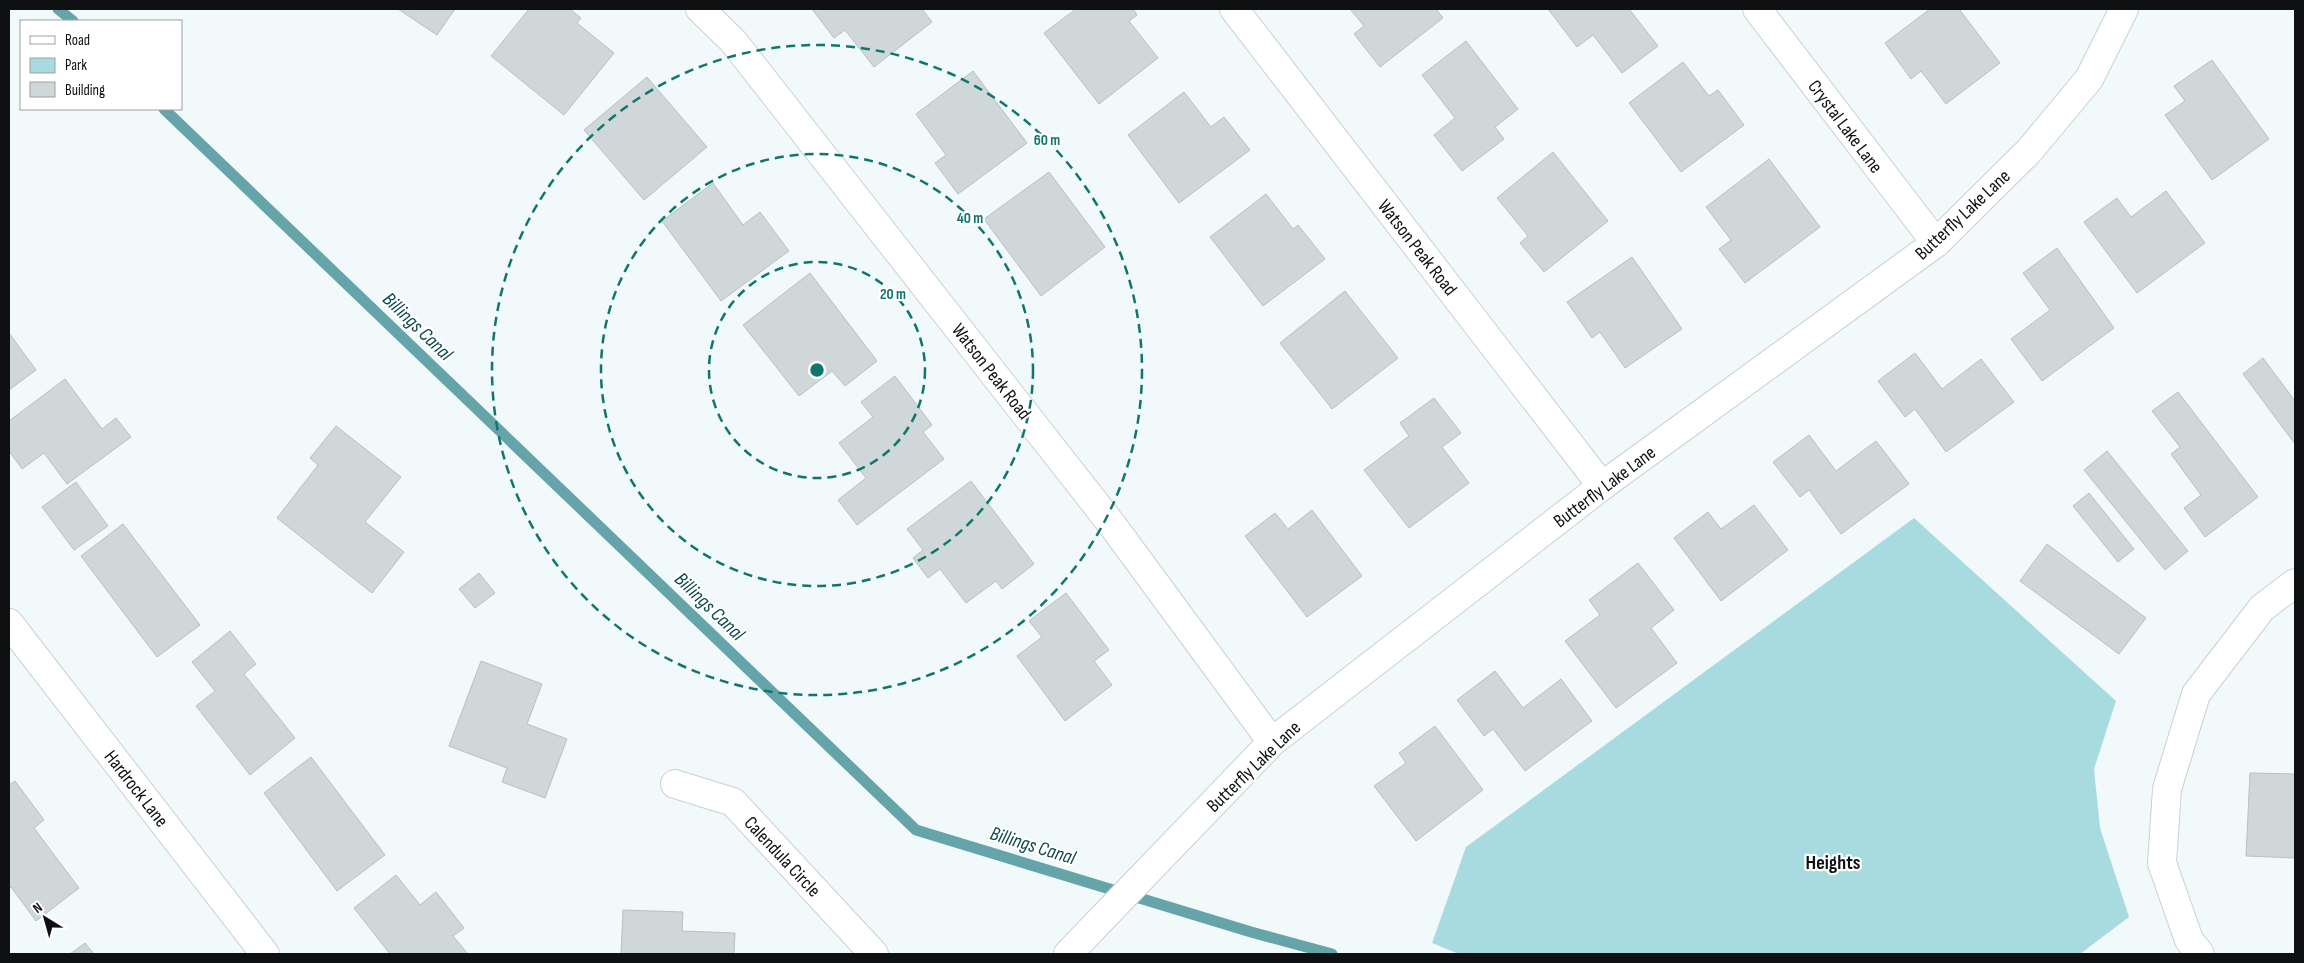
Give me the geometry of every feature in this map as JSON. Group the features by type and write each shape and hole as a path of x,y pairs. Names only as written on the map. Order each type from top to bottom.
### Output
{"street":[{"name":"Watson Peak Road","path":"700,9 733,41 1113,526 1272,742"},
{"name":"Watson Peak Road","path":"1234,9 1602,486"},
{"name":"Crystal Lake Lane","path":"1757,9 1936,243"},
{"name":"Butterfly Lake Lane","path":"1075,946 1272,742 1602,486 1936,243 2028,151 2089,79 2124,9"},
{"path":"2200,954 2189,940 2162,863 2167,789 2196,694 2262,608 2295,583"},
{"name":"Hardrock Lane","path":"9,623 265,954"},
{"name":"Calendula Circle","path":"675,784 733,802 874,954"}],"green space":[{"path":"1914,518 2116,701 2094,769 2100,828 2129,917 2080,954 1459,954 1432,943 1466,847"}],"building":[{"path":"398,9 455,9 437,35"},
{"path":"529,9 570,9 581,18 577,23 614,53 564,115 491,56"},
{"path":"812,9 922,9 932,22 874,67 845,30 834,38"},
{"path":"1076,9 1133,9 1137,15 1129,21 1158,58 1099,104 1044,33"},
{"path":"1350,9 1436,9 1443,18 1380,67 1354,34 1364,26"},
{"path":"1548,9 1629,9 1658,46 1622,73 1593,35 1577,47"},
{"path":"1930,9 1959,9 2000,63 1946,104 1921,71 1911,79 1885,43"},
{"path":"1466,41 1518,109 1495,127 1504,139 1462,171 1434,135 1455,118 1422,75"},
{"path":"2212,60 2269,139 2212,180 2165,115 2185,101 2174,86"},
{"path":"1683,62 1709,96 1718,90 1744,125 1681,172 1629,103"},
{"path":"973,71 1027,143 958,194 935,163 946,155 916,114"},
{"path":"647,77 707,147 644,200 584,130"},
{"path":"1184,92 1211,127 1224,117 1250,150 1179,203 1128,135"},
{"path":"1553,152 1608,221 1544,272 1520,243 1528,236 1497,198"},
{"path":"1769,159 1820,227 1745,283 1719,249 1731,240 1706,207"},
{"path":"1049,172 1105,247 1041,296 984,219"},
{"path":"713,183 743,225 760,212 789,251 721,301 662,221"},
{"path":"2166,191 2205,243 2137,293 2084,222 2117,198 2131,217"},
{"path":"1266,194 1293,229 1298,225 1325,259 1263,306 1210,237"},
{"path":"2057,248 2114,328 2042,381 2011,339 2050,310 2023,273"},
{"path":"1632,257 1682,329 1625,368 1600,332 1592,338 1567,302"},
{"path":"810,273 877,361 845,386 832,371 799,396 743,325"},
{"path":"1345,291 1398,358 1332,409 1280,343"},
{"path":"9,333 36,370 9,390"},
{"path":"1915,353 1942,389 1981,359 2014,402 1946,452 1915,409 1905,417 1878,381"},
{"path":"2263,358 2295,401 2295,444 2243,374"},
{"path":"895,376 932,425 923,432 944,459 857,525 838,500 866,478 839,443 873,417 861,402"},
{"path":"65,379 102,429 116,418 131,437 67,484 44,453 22,469 9,451 9,421"},
{"path":"2178,392 2258,497 2205,537 2184,508 2201,495 2171,454 2180,447 2152,411"},
{"path":"1434,398 1461,433 1442,447 1469,483 1409,528 1364,470 1409,436 1400,423"},
{"path":"336,426 401,477 365,522 404,552 372,593 277,518 318,465 310,458"},
{"path":"1809,435 1836,471 1876,441 1909,484 1841,534 1809,490 1800,497 1773,462"},
{"path":"2107,451 2188,551 2165,570 2084,470"},
{"path":"971,481 1034,564 1002,589 996,581 966,603 940,569 928,578 913,558 923,550 907,529"},
{"path":"76,482 108,526 74,550 42,507"},
{"path":"2089,493 2134,549 2118,562 2073,506"},
{"path":"1754,505 1788,550 1721,601 1674,538 1708,512 1721,529"},
{"path":"1312,510 1362,576 1307,617 1245,536 1275,513 1288,529"},
{"path":"123,524 200,625 157,657 81,556"},
{"path":"2047,544 2146,618 2119,654 2020,581"},
{"path":"1638,563 1674,610 1651,628 1677,663 1616,708 1565,641 1600,615 1589,600"},
{"path":"479,573 495,593 475,608 459,589"},
{"path":"1066,593 1109,650 1094,661 1112,685 1065,721 1017,656 1042,637 1029,621"},
{"path":"230,631 256,664 244,674 295,738 250,775 196,706 215,691 192,662"},
{"path":"481,661 542,684 527,724 567,739 545,798 502,782 507,768 449,746"},
{"path":"1495,671 1523,708 1561,679 1592,721 1525,771 1493,729 1484,736 1457,700"},
{"path":"1435,726 1483,790 1416,841 1374,786 1406,763 1399,753"},
{"path":"311,757 385,855 337,891 264,793"},
{"path":"2250,773 2295,774 2295,858 2246,856"},
{"path":"15,781 44,820 34,828 79,888 36,921 11,887 9,889 9,785"},
{"path":"396,875 420,905 436,892 464,928 453,936 468,954 390,954 354,908"},
{"path":"623,910 683,912 682,931 735,933 734,954 621,954"},
{"path":"85,943 94,954 70,954"}],"waterway":[{"name":"Billings Canal","path":"58,9 72,20"},
{"name":"Billings Canal","path":"165,110 916,830 1251,932 1332,954"}],"district":[{"name":"Heights","path":"1833,862"}]}
